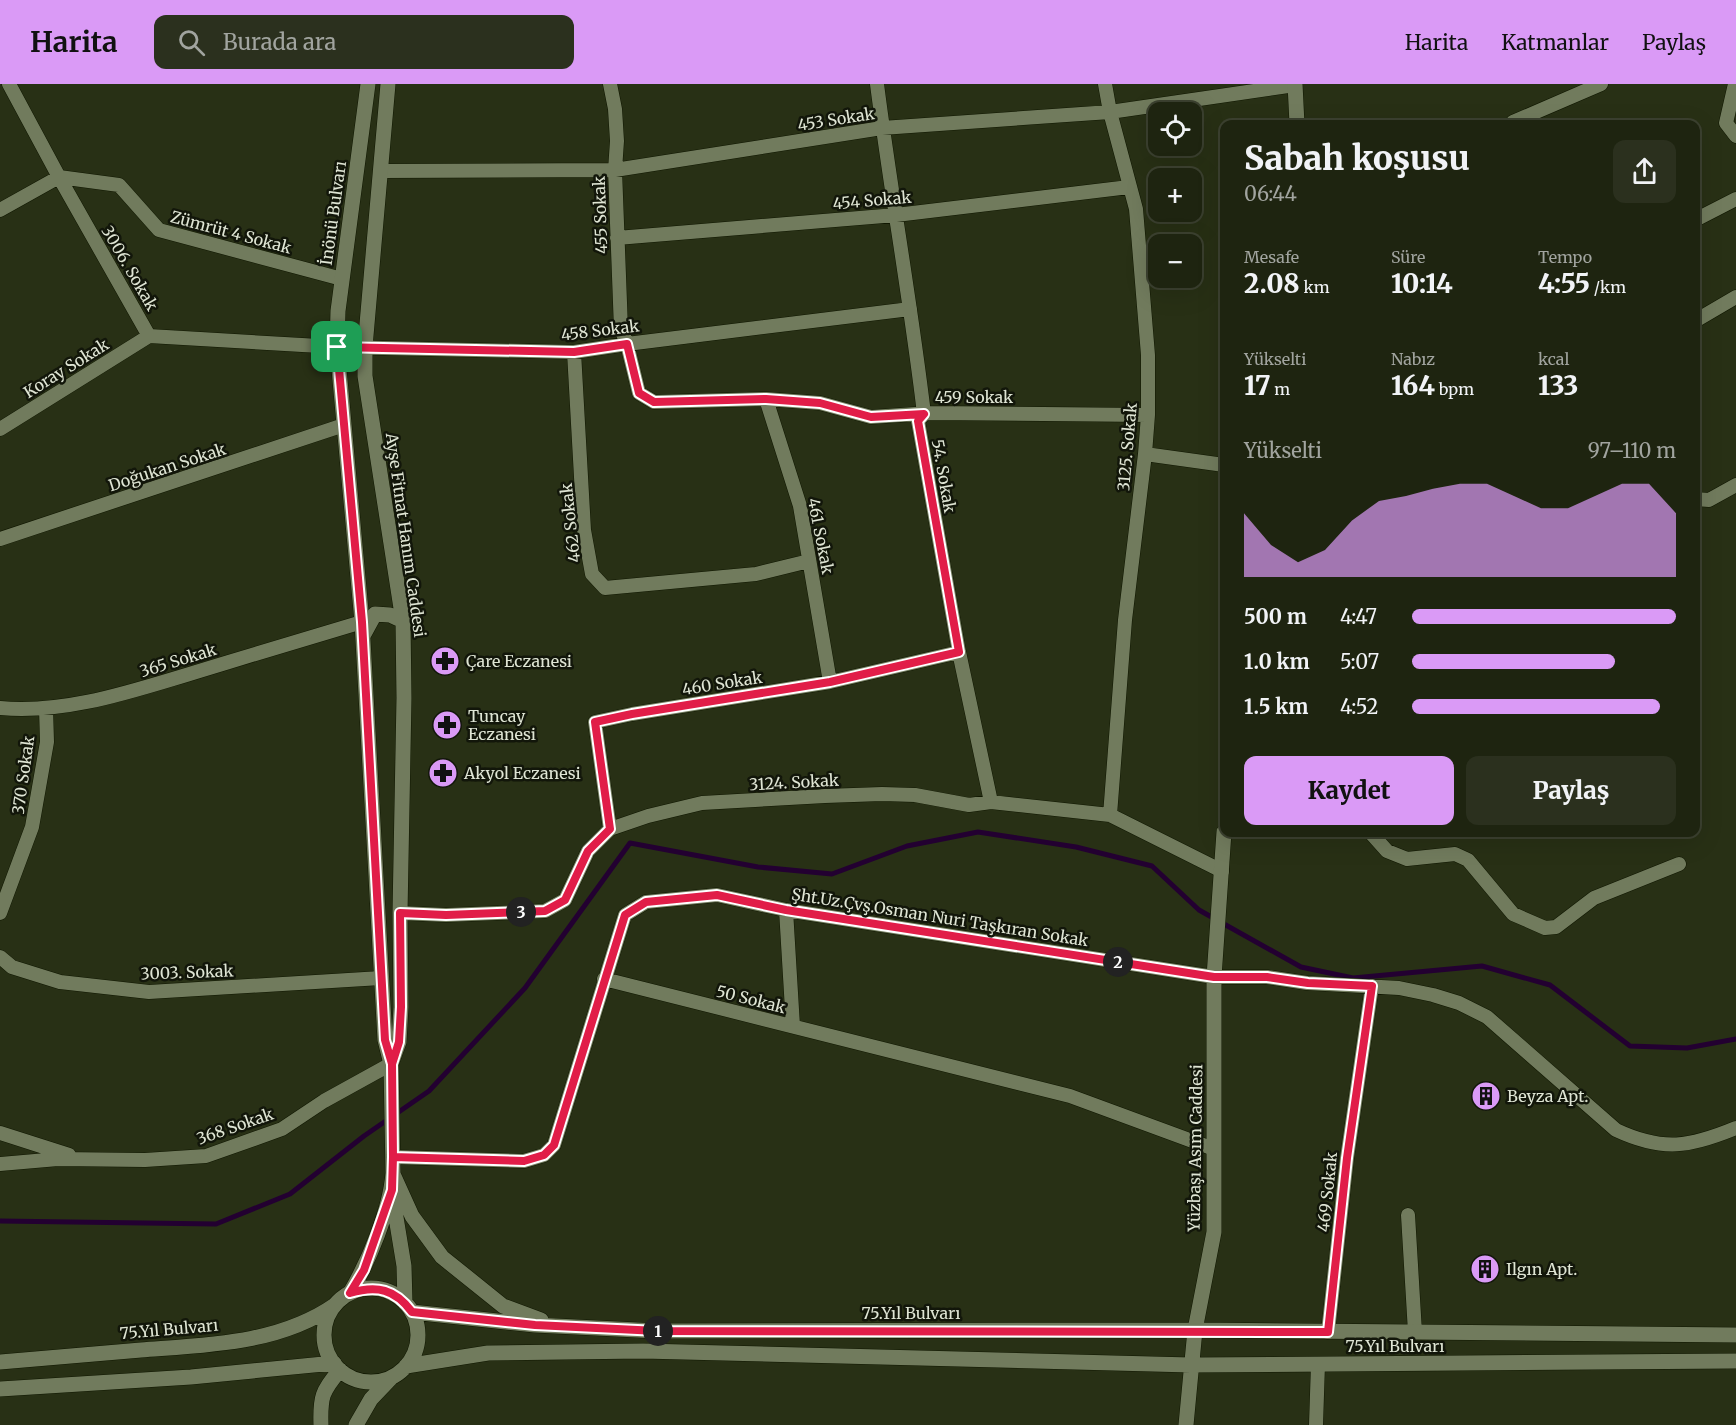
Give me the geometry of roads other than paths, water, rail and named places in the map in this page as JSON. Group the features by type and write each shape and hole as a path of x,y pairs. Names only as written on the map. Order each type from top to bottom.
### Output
{"main road":[{"name":"İnönü Bulvarı","path":"337,347 338,311 368,84"},
{"name":"Ayşe Fitnat Hanım Caddesi","path":"388,84 365,347 365,376 403,621 401,1007 399,1042 392,1064"},
{"path":"1295,85 1297,120"},
{"name":"Ayşe Fitnat Hanım Caddesi","path":"337,347 362,629 385,1040 392,1064 392,1190 408,1307"},
{"path":"362,629 375,614 390,615 403,621"},
{"name":"Yüzbaşı Asım Caddesi","path":"1186,1425 1196,1330 1214,1232 1214,977 1224,837"},
{"path":"393,1173 412,1216 442,1257 503,1306 558,1326"},
{"name":"Ayşe Fitnat Hanım Caddesi","path":"350,1293 364,1270 392,1190"},
{"path":"356,1425 371,1399 406,1366 414,1354 418,1340 417,1325 408,1307 393,1294 379,1289 364,1289 350,1293 335,1305 327,1319 324,1334 326,1349 337,1367 351,1378 378,1381 391,1378"},
{"name":"75.Yıl Bulvarı","path":"0,1362 202,1346 256,1339 315,1319 335,1305"},
{"name":"75.Yıl Bulvarı","path":"408,1307 558,1326 658,1331 1196,1330 1736,1335"},
{"name":"75.Yıl Bulvarı","path":"406,1366 488,1353 643,1351 1191,1365 1736,1361"},
{"path":"0,1389 337,1367"},
{"path":"321,1425 320,1400 337,1367"}],"street":[{"name":"3006. Sokak","path":"9,84 149,336 365,347"},
{"name":"455 Sokak","path":"610,84 615,109 617,141 615,170 621,329 627,344"},
{"name":"54. Sokak","path":"877,84 924,414 918,421 959,652 991,801"},
{"name":"3125. Sokak","path":"1105,84 1110,112 1136,209 1148,355 1148,415 1145,454 1125,620 1110,815"},
{"path":"1518,120 1600,84"},
{"path":"1735,84 1726,123 1736,136"},
{"name":"453 Sokak","path":"381,171 615,170 882,128 1110,112 1295,85"},
{"path":"0,210 59,177"},
{"name":"Zümrüt 4 Sokak","path":"59,177 119,185 159,230 342,279"},
{"name":"454 Sokak","path":"617,238 896,215 1129,187"},
{"path":"1700,217 1736,199"},
{"path":"1700,318 1736,297"},
{"name":"458 Sokak","path":"365,347 574,352 910,309"},
{"name":"Koray Sokak","path":"0,429 149,336"},
{"name":"459 Sokak","path":"627,344 639,393 654,402 766,399 820,403 871,417 924,414 1148,415"},
{"name":"462 Sokak","path":"574,352 584,530 592,574 605,588 756,574 809,561"},
{"name":"461 Sokak","path":"766,399 800,506 830,682"},
{"name":"Doğukan Sokak","path":"0,539 344,425"},
{"path":"1145,454 1220,464"},
{"path":"1700,499 1709,500 1736,485"},
{"name":"365 Sokak","path":"0,708 19,710 73,706 362,629"},
{"name":"460 Sokak","path":"610,829 595,722 830,682 959,652"},
{"name":"370 Sokak","path":"0,913 32,827 47,742 46,708"},
{"name":"3124. Sokak","path":"400,913 446,915 545,911 565,900 588,851 610,829 648,816 702,803 882,794 915,795 969,805 991,801 1110,815 1221,871"},
{"path":"1374,837 1387,851 1407,859 1455,854 1468,860 1513,914 1545,928 1556,927 1594,898 1679,864"},
{"name":"Şht.Uz.Çvş.Osman Nuri Taşkıran Sokak","path":"604,979 625,915 646,902 717,895 786,910 1214,977 1267,977 1308,983 1399,988 1433,995 1459,1003 1487,1017 1616,1130 1637,1140 1662,1145 1685,1145 1736,1128"},
{"path":"786,910 793,1026"},
{"name":"3003. Sokak","path":"0,957 12,967 60,982 149,992 381,978"},
{"path":"393,1157 524,1161 544,1155 554,1145 604,979"},
{"name":"50 Sokak","path":"604,979 1070,1096 1214,1149"},
{"name":"469 Sokak","path":"1328,1332 1347,1158 1372,986"},
{"name":"368 Sokak","path":"0,1164 58,1159 145,1160 206,1156 282,1129 324,1101 392,1064"},
{"path":"0,1133 82,1159"},
{"path":"1408,1215 1415,1332"},
{"path":"1316,1425 1318,1364"}],"waterway":[{"path":"0,1221 216,1224 290,1194 364,1136 429,1091 525,988 630,843 758,867 832,874 907,846 978,832 1076,847 1152,866 1199,910 1301,967 1353,978 1482,966 1550,985 1630,1046 1687,1048 1736,1039"}],"place":[{"name":"Çare Eczanesi","path":"445,661"},
{"name":"Tuncay Eczanesi","path":"447,725"},
{"name":"Akyol Eczanesi","path":"443,773"},
{"name":"Beyza Apt.","path":"1486,1096"},
{"name":"Ilgın Apt.","path":"1485,1269"}]}
